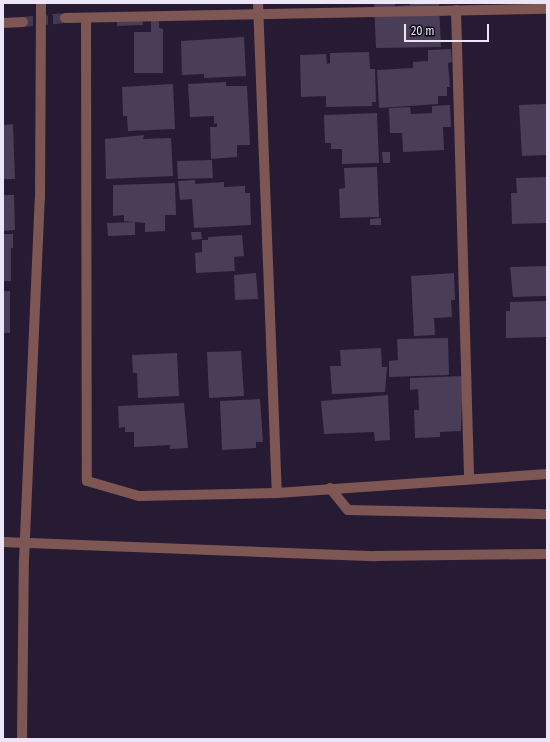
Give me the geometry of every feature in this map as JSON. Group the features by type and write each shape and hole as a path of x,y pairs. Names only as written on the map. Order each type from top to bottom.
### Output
{"street":[{"path":"22,739 24,560 26,543 40,199 41,3"},
{"path":"258,3 277,493"},
{"path":"65,18 547,9"},
{"path":"456,10 469,479"},
{"path":"86,18 87,481 139,496 277,493 330,488 547,474"},
{"path":"3,23 23,22"},
{"path":"330,488 348,510 547,514"},
{"path":"3,542 375,556 547,554"}],"building":[{"path":"374,3 395,3 395,6 410,5 410,3 439,3 441,47 376,48"},
{"path":"142,12 143,25 117,26 117,13"},
{"path":"151,20 159,20 159,28 163,29 163,73 134,73 134,32 151,32"},
{"path":"244,37 246,76 204,78 204,74 182,75 181,41"},
{"path":"451,49 452,62 448,63 450,87 447,87 447,96 438,96 438,104 379,108 377,70 413,68 413,62 428,61 428,50"},
{"path":"369,52 370,69 375,69 376,102 372,102 372,106 326,107 326,96 301,97 300,55 326,54 327,64 330,63 330,53"},
{"path":"226,82 226,86 247,86 250,145 237,145 237,157 211,159 210,127 217,127 217,123 214,124 214,116 190,117 188,84"},
{"path":"173,84 175,129 128,131 127,116 123,116 122,87"},
{"path":"547,104 547,155 522,156 519,105"},
{"path":"450,105 451,127 443,127 444,150 403,152 402,133 390,133 389,108 410,107 411,114 432,113 432,106"},
{"path":"377,113 379,163 342,164 342,149 331,149 331,143 325,143 324,115"},
{"path":"13,124 15,179 3,179 3,125"},
{"path":"144,135 143,139 171,138 173,176 106,179 105,139"},
{"path":"382,152 390,152 390,163 383,163"},
{"path":"212,160 213,178 178,179 177,161"},
{"path":"377,167 379,217 340,218 339,189 345,188 344,168"},
{"path":"547,177 547,223 512,224 511,193 517,193 516,178"},
{"path":"195,180 195,184 224,182 224,187 245,186 245,193 250,193 251,225 194,228 192,199 180,200 178,181"},
{"path":"175,183 176,215 165,215 165,231 145,232 145,223 124,221 124,215 113,216 113,185"},
{"path":"3,195 14,195 15,230 3,231"},
{"path":"381,218 381,225 370,225 370,219"},
{"path":"135,222 135,235 108,236 107,223"},
{"path":"191,232 201,232 202,239 192,240"},
{"path":"3,234 13,234 13,248 11,248 11,281 3,281"},
{"path":"242,235 244,256 234,257 235,271 196,273 195,253 202,252 202,240 208,240 208,237"},
{"path":"547,266 547,296 513,297 510,267"},
{"path":"256,273 258,299 235,300 234,275"},
{"path":"454,273 455,300 451,300 452,317 434,318 435,335 414,336 411,276"},
{"path":"3,291 10,291 10,333 3,333"},
{"path":"547,301 547,337 506,338 506,311 510,311 510,302"},
{"path":"448,338 449,375 389,377 389,361 398,360 397,339"},
{"path":"381,348 382,367 387,367 385,392 332,394 330,366 341,366 340,350"},
{"path":"241,351 244,396 209,398 207,352"},
{"path":"177,353 179,396 138,398 137,373 133,373 132,355"},
{"path":"463,376 461,431 440,432 440,437 415,438 414,410 419,410 418,389 410,390 410,378"},
{"path":"388,395 390,440 375,441 374,432 324,434 321,401"},
{"path":"260,399 263,442 256,442 256,448 222,450 220,401"},
{"path":"184,403 188,448 170,449 170,445 134,447 134,432 125,432 125,427 119,428 118,406"}],"tunnel":[{"path":"23,22 65,18"}]}
